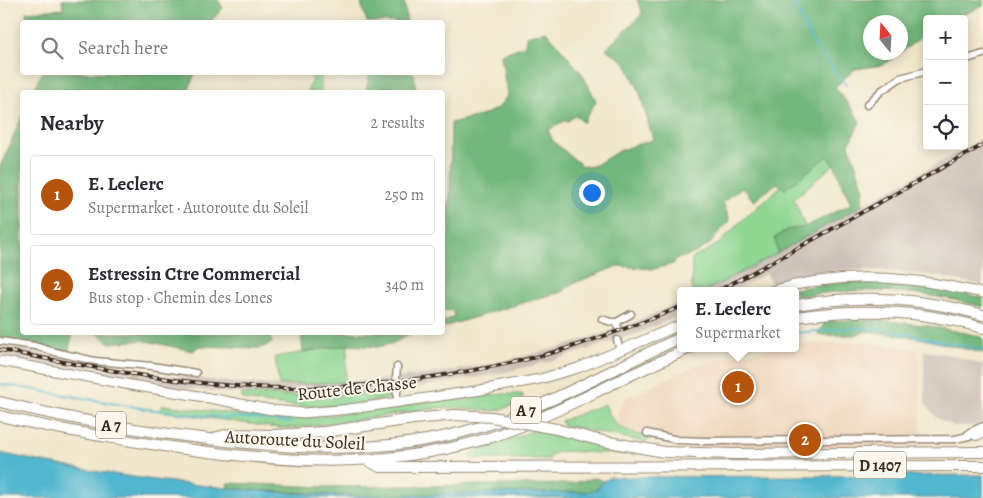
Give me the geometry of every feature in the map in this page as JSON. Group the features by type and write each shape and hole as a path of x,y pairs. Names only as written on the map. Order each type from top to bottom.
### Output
{"highway":[{"path":"799,304 836,300 884,299 945,306 983,315"},
{"path":"799,317 834,313 885,312 942,319 983,328"},
{"name":"Autoroute du Soleil","path":"0,402 94,422 209,439 275,446 382,447 444,437 498,421 537,406 677,339"},
{"name":"Autoroute du Soleil","path":"0,416 90,434 203,452 299,460 368,460 442,450 501,434 537,420 680,352"},
{"name":"D 1407","path":"209,439 230,434 276,435 324,432 454,415 492,417 664,452 709,454 983,452"},
{"path":"960,452 971,447 983,446"},
{"path":"882,465 983,458"},
{"name":"D 1407","path":"368,460 380,467 983,466"}],"main road":[{"path":"786,287 825,279 866,277 909,280 983,293"},
{"name":"Route de Chasse","path":"0,361 132,383 272,410 303,413 340,410 475,391 540,379 578,368 677,326"}],"street":[{"path":"968,59 983,54"},
{"path":"867,105 881,91 900,78 923,72"},
{"path":"602,319 617,322 631,314"},
{"path":"617,322 618,329"},
{"path":"617,340 620,350"},
{"path":"0,341 35,346 55,352 134,368 152,366 196,373"},
{"path":"396,378 397,367"},
{"path":"396,390 397,402"},
{"path":"964,438 970,432 983,426"},
{"path":"647,433 678,440 704,442 955,439 980,433"}],"shaded area":[{"path":"983,138 983,285 936,276 880,270 840,270 804,275 771,283 767,273 741,287 713,287 778,253 962,150 968,150 968,146"},
{"path":"677,303 677,316 638,333 547,362 457,381 352,394 280,396 152,385 0,356 0,345 108,366 171,376 239,383 279,385 368,381 490,364 561,347 628,325"},
{"path":"869,342 918,350 922,444 869,448 687,446 639,435 619,426 617,413 626,398 704,362 754,352 799,352 799,345"},
{"path":"924,351 952,355 983,365 983,422 976,426 954,426 937,418 925,403"}],"green space":[{"path":"62,0 218,0 223,8 212,20 27,20 26,12 63,9"},
{"path":"360,0 404,0 407,20 366,20"},
{"path":"637,0 983,0 983,6 962,15 923,15 923,36 908,47 908,15 863,15 863,60 890,60 883,65 855,69 835,87 860,122 849,144 864,190 863,205 778,253 775,238 787,230 805,227 851,204 834,164 828,156 785,189 777,183 754,201 742,187 723,202 730,221 710,244 693,254 676,259 673,264 654,269 618,266 572,284 562,292 445,326 445,321 455,316 452,310 445,311 445,237 449,234 447,210 450,200 451,123 484,115 499,107 507,96 501,54 525,46 526,36 546,31 583,75 596,101 583,123 576,115 568,121 564,121 548,130 553,141 581,165 588,167 596,165 617,152 653,140 639,90 625,62 606,49 641,15 642,11"},
{"path":"41,75 194,75 189,90 34,90"},
{"path":"310,75 321,75 321,90 308,90 313,81"},
{"path":"370,75 414,75 416,90 366,90"},
{"path":"20,122 20,335 72,335 68,352 0,339 0,167"},
{"path":"828,155 834,164 794,199 805,227 787,230 775,238 778,253 713,287 692,287 693,258 719,244 737,225 781,186 785,189"},
{"path":"876,281 957,292 983,298 983,307 914,293 866,291 799,297 799,289"},
{"path":"868,320 919,324 975,335 983,338 983,353 919,338 867,331 855,335 818,335 825,321"},
{"path":"100,335 270,335 272,343 260,348 199,346 193,351 142,340 110,343"},
{"path":"301,335 409,335 391,344 377,347 348,345 303,352"},
{"path":"348,345 345,382 279,385 275,357"},
{"path":"394,389 388,399 332,406 285,405 242,399 242,394 305,396 352,394"},
{"path":"520,394 523,395 523,398 511,406 495,411 439,408 298,428 278,428 160,411 162,405 254,416 309,418 442,400"},
{"path":"605,404 612,419 620,427 652,438 645,442 563,425 561,421"},
{"path":"536,430 635,451 635,455 568,451 554,453 549,459 470,459 471,453"},
{"path":"594,478 604,481 596,490 587,492 394,496 331,495 228,488 227,483 327,487 570,484"}],"water":[{"path":"0,453 123,476 247,490 330,495 374,496 587,492 596,490 610,477 983,475 983,498 0,498"}],"waterway":[{"path":"792,0 815,46 846,85"},
{"path":"799,333 850,328 877,328 983,350"},
{"path":"0,384 146,409 225,418 239,417 292,422"}],"tunnel":[{"path":"132,380 133,372"}],"railway":[{"path":"725,287 983,145"},
{"path":"0,350 181,381 254,387 335,387 379,384 511,363 585,342 677,308"}],"place":[{"name":"E. Leclerc","path":"738,387"},
{"name":"Estressin Ctre Commercial","path":"805,440"}]}
